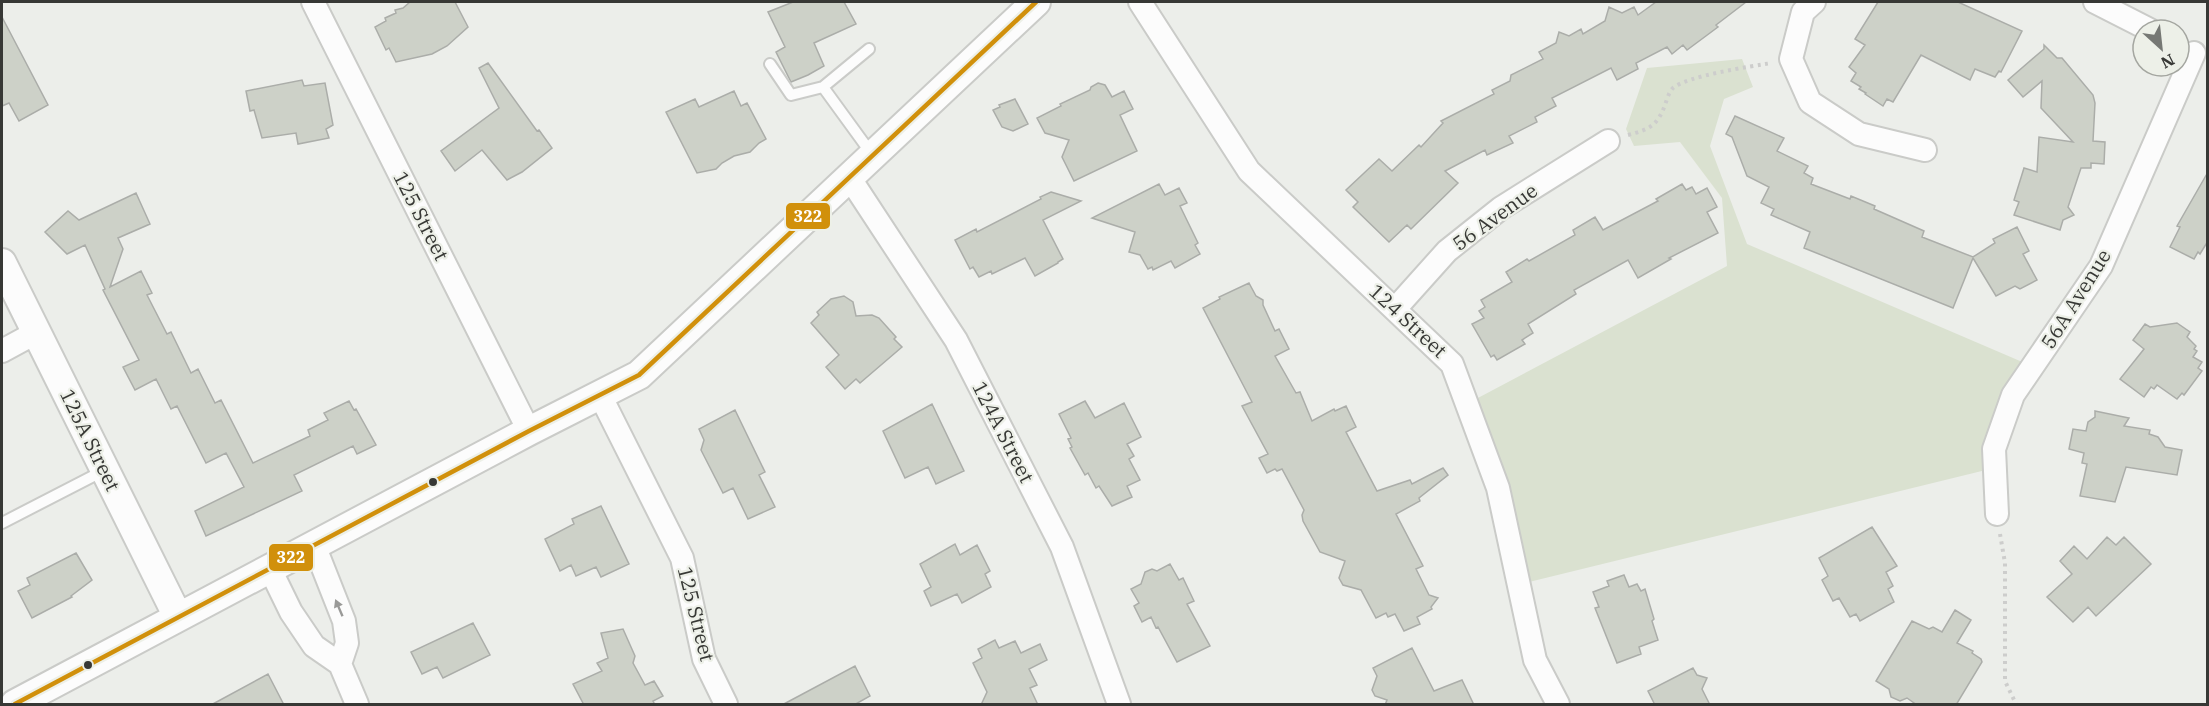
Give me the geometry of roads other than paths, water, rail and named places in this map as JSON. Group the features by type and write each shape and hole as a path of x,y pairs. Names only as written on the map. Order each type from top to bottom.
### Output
{"street":[{"name":"125 Street","path":"313,2 529,431"},
{"path":"15,705 529,431 639,375 1036,2"},
{"name":"124 Street","path":"1140,2 1249,171 1452,364 1498,488 1535,660 1558,705"},
{"path":"1814,2 1803,12 1791,59 1810,102 1859,134 1925,150"},
{"path":"2095,2 2131,20"},
{"name":"56A Avenue","path":"1997,514 1994,449 2013,396 2101,266 2194,52"},
{"name":"56 Avenue","path":"1395,309 1447,251 1501,208 1608,141"},
{"name":"124A Street","path":"849,177 956,340 1062,547 1119,705"},
{"name":"125A Street","path":"2,263 178,617"},
{"path":"2,351 37,332"},
{"name":"125 Street","path":"600,394 682,558 704,659 726,705"},
{"path":"314,545 344,621 347,643 340,664"},
{"path":"270,569 291,612 314,646 340,664 357,705"}],"lane":[{"path":"770,64 791,95 823,87 869,49"},
{"path":"823,87 873,156"},
{"path":"2,523 105,470"}]}
